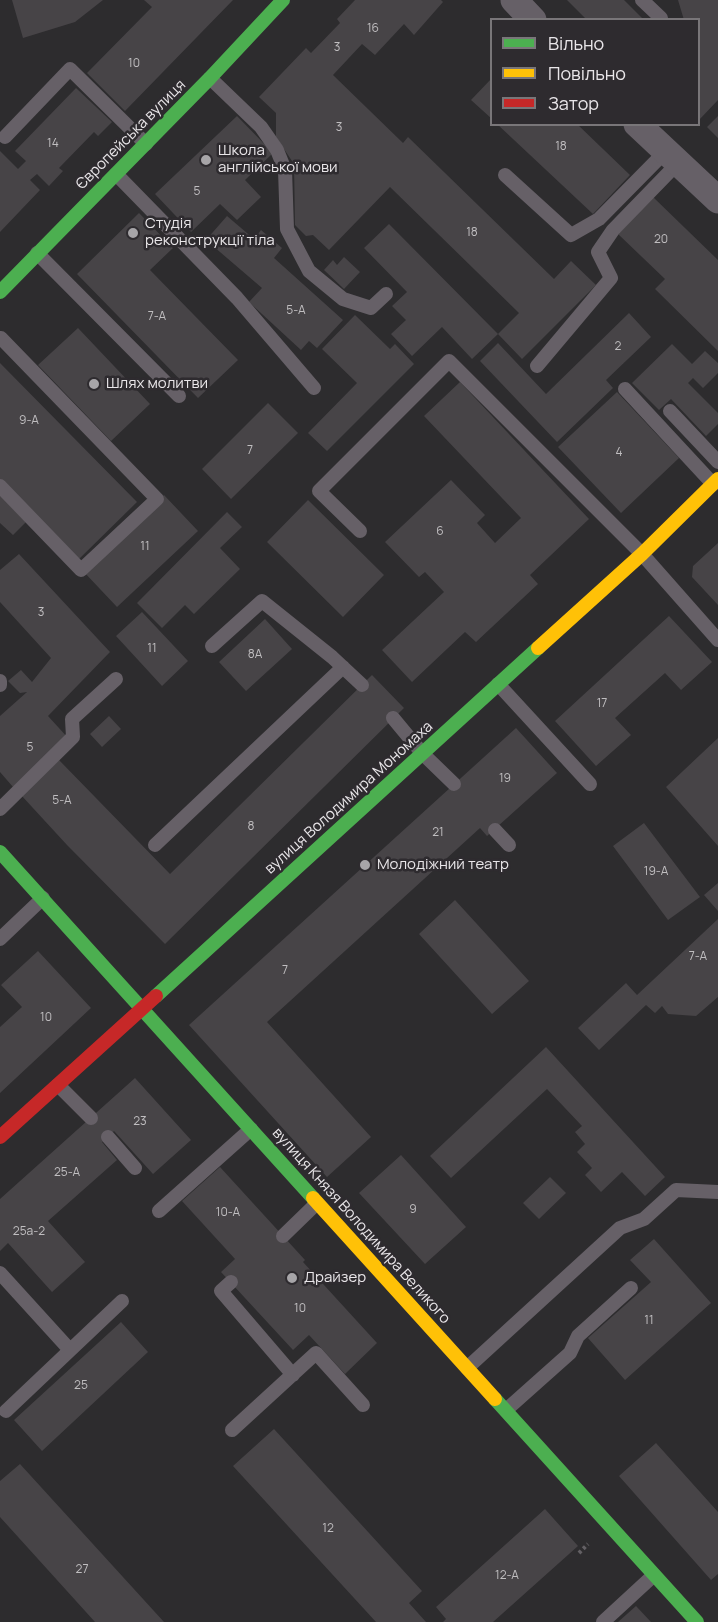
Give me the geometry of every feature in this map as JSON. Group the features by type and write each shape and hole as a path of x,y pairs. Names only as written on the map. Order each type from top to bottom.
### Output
{"main road":[{"name":"Європейська вулиця","path":"2,284 38,253 146,144 283,0"},
{"name":"вулиця Володимира Мономаха","path":"0,1137 642,554 716,482"},
{"name":"вулиця Князя Володимира Великого","path":"0,852 698,1622"}],"street":[{"path":"514,0 531,18"},
{"path":"639,126 718,200"}],"lane":[{"path":"642,0 661,18"},
{"path":"5,138 70,69 146,144"},
{"path":"210,78 261,127 277,150 285,170 286,229 309,271 344,299 371,308 386,294"},
{"path":"505,175 571,235 599,219 672,157"},
{"path":"537,366 611,278 598,252 672,157"},
{"path":"116,174 237,298 314,388"},
{"path":"38,253 179,396"},
{"path":"0,486 81,570 157,499 2,338"},
{"path":"360,531 319,491 448,361 642,554 718,640"},
{"path":"625,389 716,482"},
{"path":"670,411 718,462"},
{"path":"212,646 262,601 362,685"},
{"path":"155,845 343,668"},
{"path":"0,809 73,737 72,719 116,679"},
{"path":"498,684 590,784"},
{"path":"393,718 422,753 454,784"},
{"path":"495,830 509,845"},
{"path":"0,939 43,898"},
{"path":"58,1085 91,1118"},
{"path":"159,1211 252,1129"},
{"path":"108,1137 135,1168"},
{"path":"467,1368 620,1228 644,1219 676,1191 718,1192"},
{"path":"283,1236 319,1202"},
{"path":"0,1273 70,1350"},
{"path":"231,1282 221,1292 293,1375"},
{"path":"506,1410 570,1353 578,1336 631,1288"},
{"path":"6,1411 122,1301"},
{"path":"232,1430 316,1353 363,1405"},
{"path":"603,1622 654,1575"}],"path":[{"path":"579,1553 588,1544"}],"building":[{"path":"12,0 103,0 75,22 23,38"},
{"path":"144,0 233,0 125,111 87,73 152,7"},
{"path":"355,0 441,0 443,2 414,35 404,24 375,55 362,44 333,75 403,143 408,137 554,279 571,261 596,285 522,359 498,334 519,313 390,187 329,250 313,235 306,236 295,225 294,164 276,137 276,113 259,97 306,48 311,53 340,23 337,19"},
{"path":"567,0 624,0 642,18 585,18"},
{"path":"678,0 718,0 718,100 700,119 700,18 683,18"},
{"path":"490,80 490,117 471,100"},
{"path":"76,88 112,122 98,136 94,132 59,168 63,171 49,186 37,174 30,180 40,190 0,232 0,151 18,169 26,161 15,151"},
{"path":"237,116 273,153 245,180 261,197 237,220 220,204 191,232 155,194"},
{"path":"718,116 718,138 707,127"},
{"path":"499,126 579,126 630,175 593,214"},
{"path":"653,197 718,260 718,351 655,289 665,279 618,234"},
{"path":"139,213 173,248 150,270 238,360 198,398 77,274"},
{"path":"227,216 254,239 261,230 282,248 274,258 343,320 317,348 309,341 301,350 249,302 262,288 206,240"},
{"path":"389,224 498,334 472,359 442,327 412,356 391,334 406,320 392,306 407,292 364,248"},
{"path":"344,257 360,272 344,289 324,270 333,260 337,265"},
{"path":"629,313 651,337 606,380 613,388 557,442 480,361 498,343 546,394"},
{"path":"355,315 390,349 395,344 414,364 327,451 308,433 357,383 322,349"},
{"name":"Шлях молитви","path":"78,328 150,404 111,441 38,365"},
{"path":"672,344 692,364 705,351 718,363 718,373 703,388 693,378 688,383 718,413 718,424 706,436 671,399 659,410 632,383"},
{"path":"0,363 137,502 79,559 0,479"},
{"path":"460,382 589,519 530,575 538,584 476,642 465,632 412,682 382,650 444,592 425,572 419,577 385,542 451,480 485,515 477,523 495,543 521,518 424,416"},
{"path":"617,392 679,458 621,513 558,447"},
{"path":"268,403 298,433 231,499 202,469"},
{"path":"0,495 26,522 13,535 0,523"},
{"path":"164,495 198,531 117,607 83,571"},
{"path":"308,500 384,575 343,617 267,542"},
{"path":"227,512 242,527 220,548 240,569 194,614 185,605 162,628 137,603"},
{"path":"718,543 718,605 692,577 693,566"},
{"path":"19,554 110,652 48,716 69,739 13,787 0,772 0,716 27,692 20,693 8,681 21,670 32,682 51,658 0,602 0,570"},
{"path":"142,612 188,661 162,686 116,636"},
{"path":"669,616 712,662 681,690 665,673 615,718 631,735 596,766 555,721"},
{"path":"265,619 292,649 246,691 219,662"},
{"path":"372,675 404,708 165,944 21,795 59,760 170,874"},
{"path":"109,716 121,729 102,747 90,734"},
{"path":"516,728 557,773 487,836 480,828 267,1022 371,1137 327,1177 189,1025"},
{"path":"718,738 718,846 666,787"},
{"path":"644,823 700,897 668,920 613,846"},
{"path":"718,883 718,911 704,895"},
{"path":"455,900 529,981 492,1014 419,934"},
{"path":"718,919 718,997 696,1016 668,1014 662,1006 655,1013 646,1005 599,1050 578,1028 626,983 637,995"},
{"path":"38,951 91,1008 0,1093 0,1027 22,1007 1,985"},
{"path":"546,1047 665,1177 645,1196 622,1172 601,1192 585,1175 592,1168 577,1152 585,1144 575,1132 582,1126 547,1089 451,1178 430,1156"},
{"path":"135,1078 191,1140 153,1174 114,1131 102,1142 117,1160 48,1221 85,1262 52,1292 8,1243 0,1251 0,1199"},
{"path":"401,1155 466,1227 425,1264 359,1193"},
{"path":"220,1167 377,1343 345,1374 309,1335 293,1350 221,1272 235,1259 182,1201"},
{"path":"550,1177 566,1193 539,1219 523,1203"},
{"path":"654,1239 711,1303 625,1380 588,1338 651,1282 630,1260"},
{"path":"121,1322 148,1352 42,1451 14,1420"},
{"path":"274,1429 422,1591 409,1603 426,1622 376,1622 233,1466"},
{"path":"656,1443 718,1512 718,1574 711,1580 619,1476"},
{"path":"20,1464 164,1622 95,1622 0,1517 0,1481"},
{"path":"545,1509 578,1546 493,1622 443,1622 446,1619 436,1607"},
{"path":"636,1606 651,1622 618,1622"}],"traffic: fast":[{"path":"0,292 210,78 283,0"},
{"path":"156,996 538,648"},
{"path":"0,852 313,1198"},
{"path":"495,1399 697,1622"}],"traffic: slow":[{"path":"538,648 642,554 718,479"},
{"path":"313,1198 495,1399"}],"traffic: jam":[{"path":"0,1137 156,996"}],"place":[{"name":"Школа англійської мови","path":"206,160"},
{"name":"Студія реконструкції тіла","path":"133,233"},
{"name":"Шлях молитви","path":"94,384"},
{"name":"Молодіжний театр","path":"365,865"},
{"name":"Драйзер","path":"292,1278"}]}
